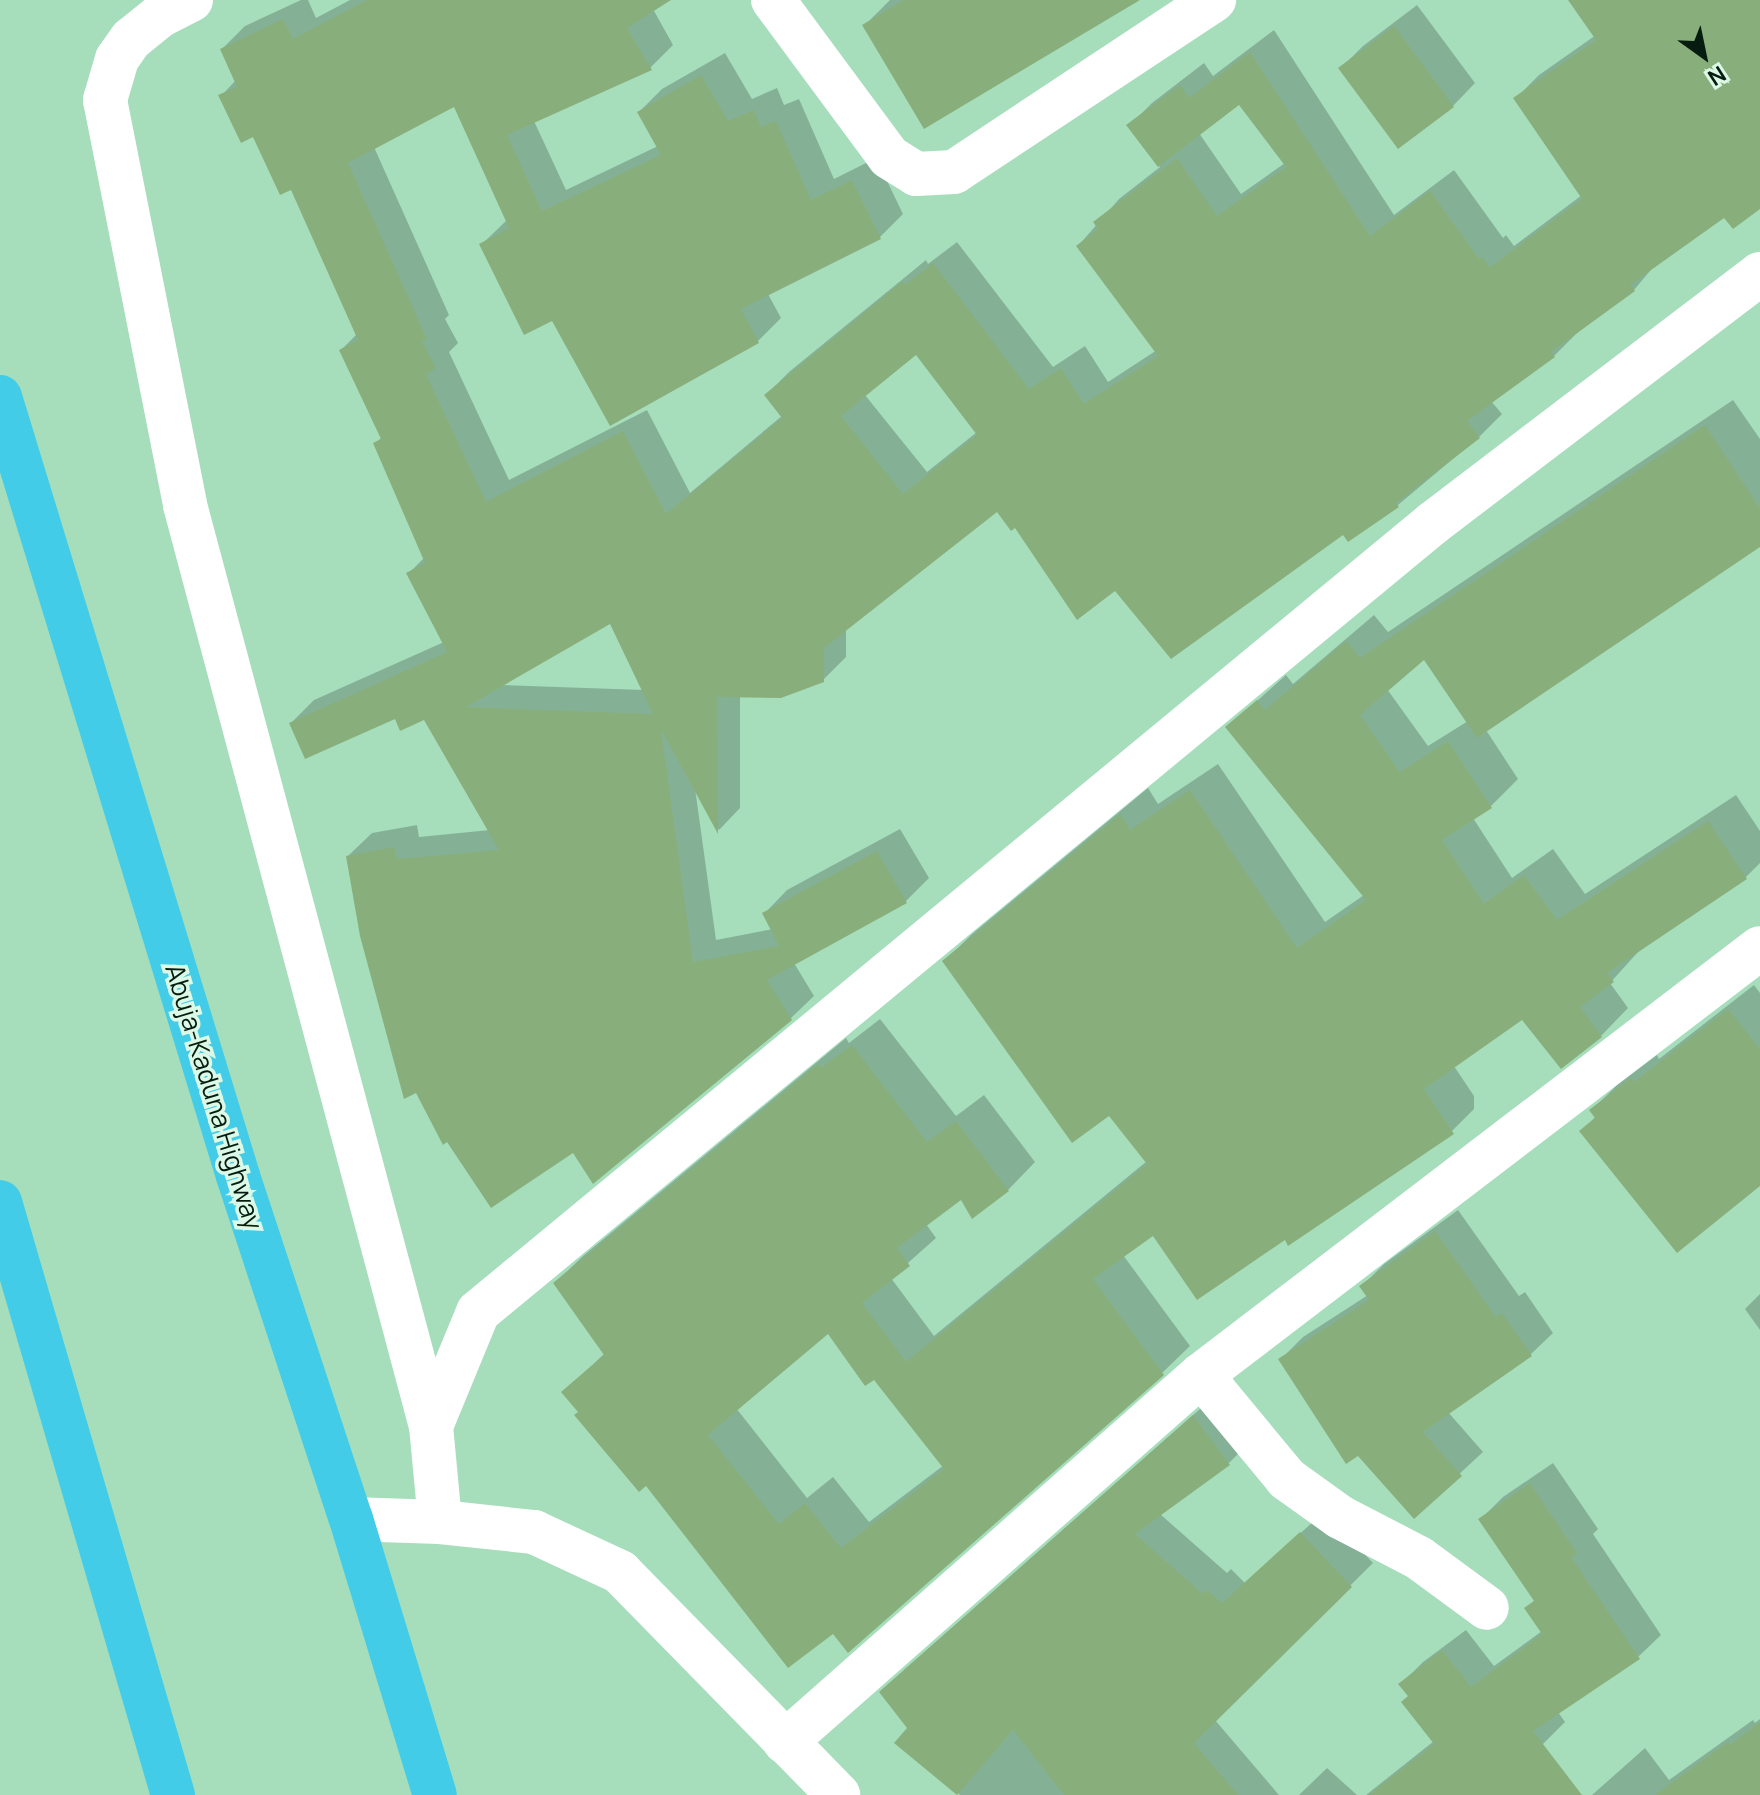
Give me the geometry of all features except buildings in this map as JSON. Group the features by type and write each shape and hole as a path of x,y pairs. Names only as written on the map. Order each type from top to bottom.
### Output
{"highway":[{"name":"Abuja-Kaduna Highway","path":"0,397 238,1176 351,1519 435,1795"},
{"path":"0,1202 8,1256 173,1795"}],"street":[{"path":"191,0 161,15 131,39 117,59 105,100 185,505 431,1426 440,1522"},
{"path":"773,0 889,157 916,174 954,172 1214,0"},
{"path":"431,1426 478,1312 1433,523 1760,274"},
{"path":"785,1742 1201,1375 1760,948"},
{"path":"1201,1375 1287,1479 1340,1517 1419,1558 1487,1608"},
{"path":"351,1519 440,1522 534,1532 620,1572 838,1795"}]}
